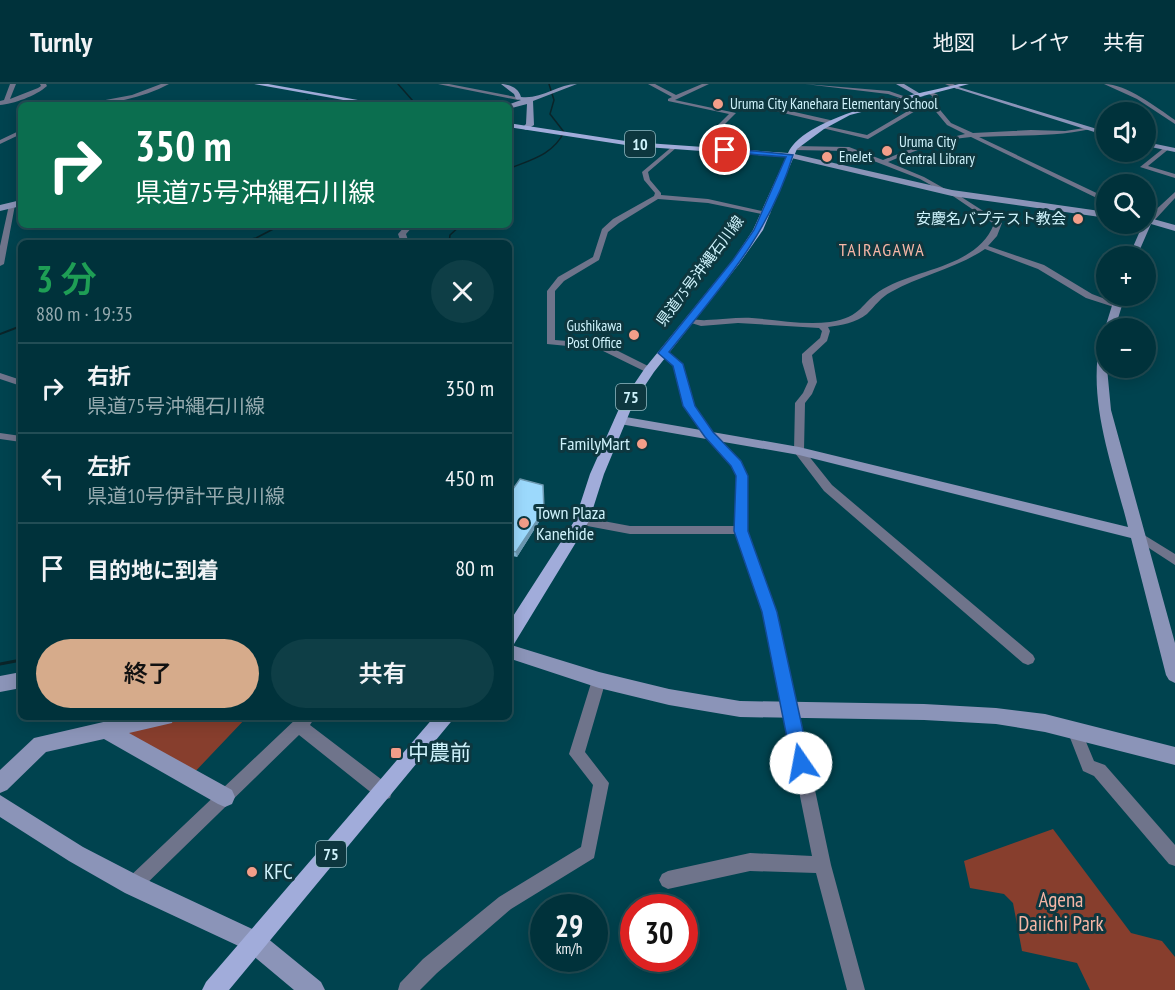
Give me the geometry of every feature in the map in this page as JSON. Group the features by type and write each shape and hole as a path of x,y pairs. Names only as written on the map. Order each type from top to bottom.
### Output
{"main road":[{"path":"257,84 365,102"},
{"path":"792,152 830,122 868,108 966,84"},
{"name":"10","path":"512,126 609,141 674,147 792,152"},
{"name":"県道75号沖縄石川線","path":"512,633 582,521 597,474 628,402 649,370 736,262 767,213 792,152"},
{"name":"75","path":"214,990 253,941 384,792 444,720"}],"street":[{"path":"5,105 14,84"},
{"path":"0,110 5,105 40,89 44,86 43,84"},
{"path":"114,102 136,98 166,84"},
{"path":"441,84 530,103 530,125 526,128"},
{"path":"504,84 524,100"},
{"path":"512,105 574,84"},
{"path":"651,84 675,97"},
{"path":"706,84 670,100 733,113 711,135 708,149"},
{"path":"808,84 889,93 909,99"},
{"path":"899,84 921,96"},
{"path":"948,84 1096,130"},
{"path":"1107,84 1138,98 1175,122"},
{"path":"932,94 935,95 933,105"},
{"path":"821,127 868,137 915,109 933,105"},
{"path":"933,105 949,123 969,135 1096,196"},
{"path":"777,110 830,122"},
{"path":"881,163 925,145 969,135 1065,134 1089,128"},
{"path":"0,142 18,133"},
{"path":"847,133 843,141 849,149"},
{"path":"1156,146 1171,149"},
{"path":"657,197 658,193 647,180 645,172 674,147"},
{"path":"689,321 700,325 736,320 822,326 861,316 887,291 985,247 997,234 998,223 922,178 849,149 792,152"},
{"path":"1171,149 1143,167 1175,176"},
{"path":"792,152 949,192 1096,213"},
{"path":"1156,212 1175,194"},
{"path":"649,370 600,346 550,342 550,291 561,279 596,258 605,231 616,221 657,197 708,201 767,213"},
{"path":"0,208 17,204 0,264"},
{"path":"1156,223 1175,228"},
{"path":"985,247 1041,267 1089,296 1096,297"},
{"path":"822,326 826,331 824,339 807,354 814,381 811,391 800,403 799,451 828,488 1028,659"},
{"path":"663,353 678,364 689,406 709,435 736,464 742,476 741,531 770,612 822,865 856,990"},
{"path":"0,376 18,382"},
{"path":"1101,378 1104,410 1175,675"},
{"path":"620,420 799,451 1136,534 1175,560"},
{"path":"0,436 18,438"},
{"path":"582,521 630,530 741,531"},
{"path":"512,652 599,680 692,701 740,709 903,711 996,716 1074,730 1175,756"},
{"path":"407,990 430,966 505,903 588,852 601,783 577,754 599,680"},
{"path":"0,684 18,681"},
{"path":"0,783 41,744 151,720"},
{"path":"133,885 304,722 384,792"},
{"path":"105,730 225,797"},
{"path":"1074,730 1088,766 1099,770 1175,858"},
{"path":"0,805 76,854 133,885 253,941 313,990"},
{"path":"668,880 750,862 822,865"}],"green space":[{"path":"151,720 244,720 190,777 105,730"},
{"name":"Agena Daiichi Park","path":"1053,829 1131,933 1162,941 1175,957 1175,990 1090,990 1077,963 1022,951 1013,903 1004,894 970,888 964,861"}],"building":[{"path":"520,479 543,485 544,510 516,552 512,551 512,490"}],"waterway":[{"path":"398,84 412,102"},
{"path":"512,167 547,151 554,146 564,132 550,114 554,100 549,84"},
{"path":"247,240 275,228"},
{"path":"449,240 450,235 458,228"},
{"path":"0,334 18,327"},
{"path":"0,664 18,661"}],"place":[{"name":"Uruma City Kanehara Elementary School","path":"718,104"},
{"name":"Uruma City Central Library","path":"887,151"},
{"name":"EneJet","path":"827,157"},
{"name":"安慶名バプテスト教会","path":"1078,219"},
{"name":"Gushikawa Post Office","path":"634,335"},
{"name":"FamilyMart","path":"642,444"},
{"name":"Town Plaza Kanehide","path":"524,523"},
{"name":"中農前","path":"396,753"},
{"name":"KFC","path":"252,872"}],"district":[{"name":"TAIRAGAWA","path":"882,250"}],"route":[{"path":"725,150 790,155 784,174 758,230 736,262 663,353 678,364 689,406 709,435 718,442 740,469 742,476 741,531 770,612 801,763"}]}
